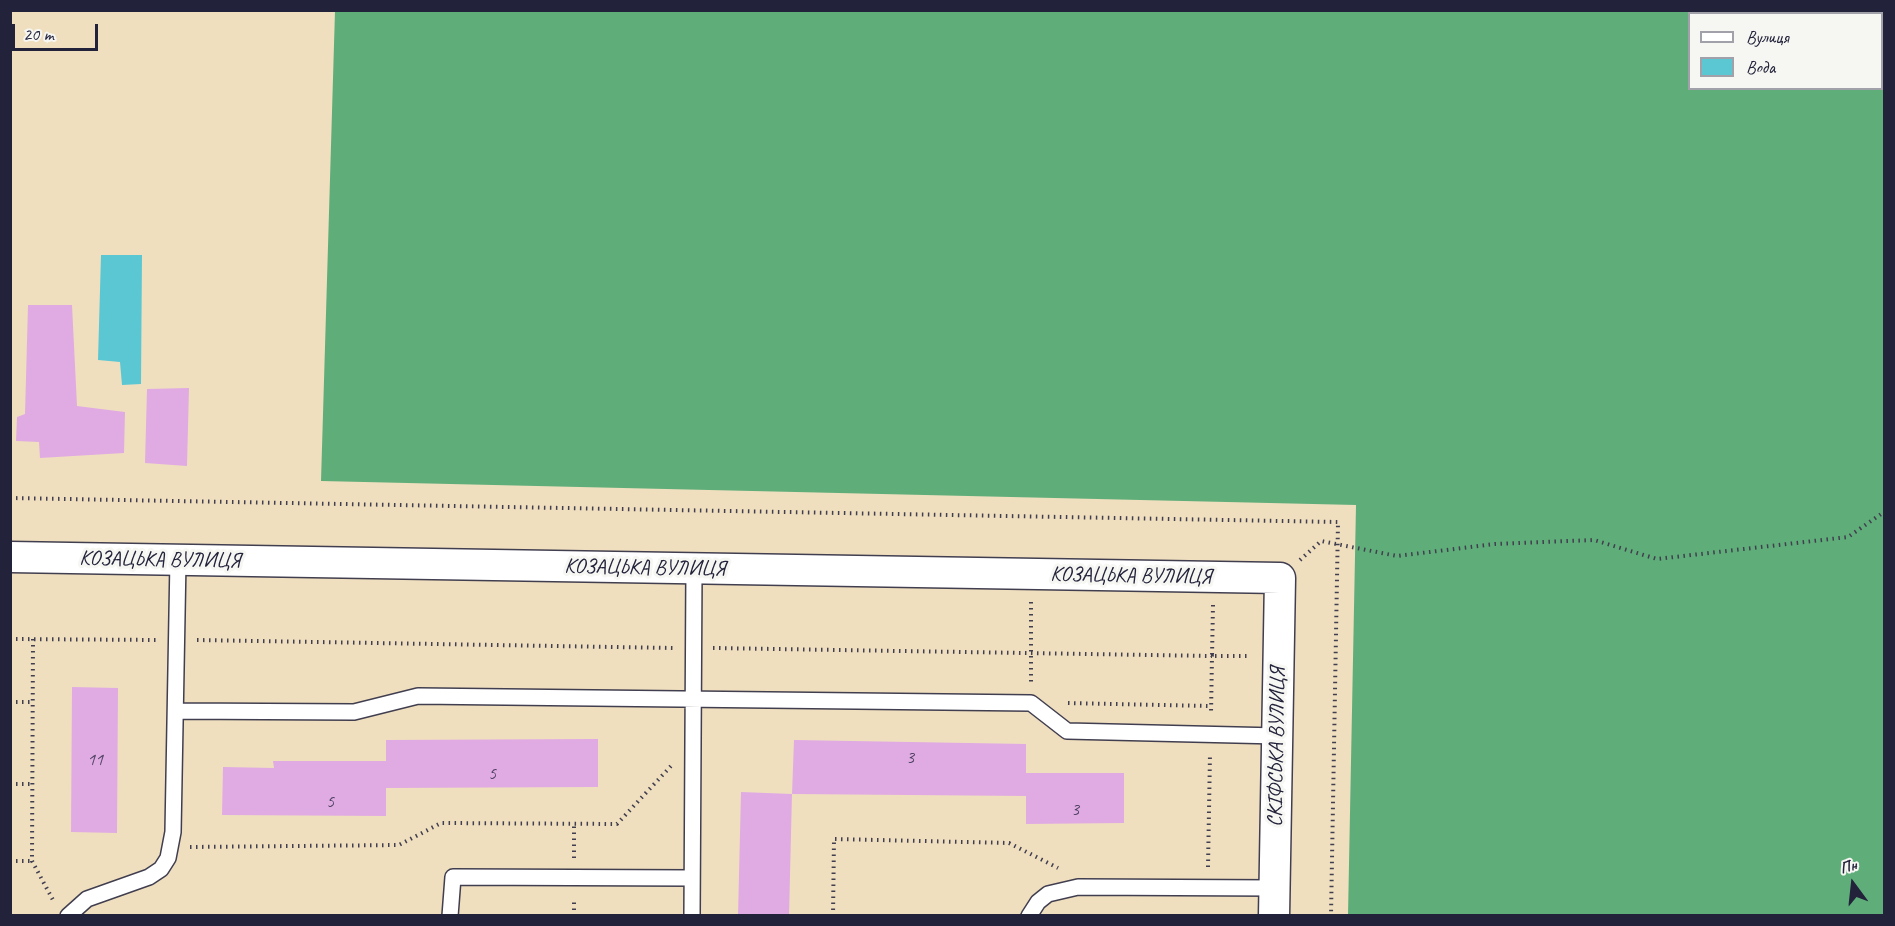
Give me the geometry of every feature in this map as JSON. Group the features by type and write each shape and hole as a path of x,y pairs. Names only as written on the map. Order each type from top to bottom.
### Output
{"street":[{"name":"КОЗАЦЬКА ВУЛИЦЯ","path":"10,558 1280,578"},
{"name":"СКІФСЬКА ВУЛИЦЯ","path":"1274,902 1280,578"}],"lane":[{"path":"63,911 87,899 149,877 161,869 171,847 178,560"},
{"path":"692,915 694,569"},
{"path":"176,711 354,712 418,696 1031,703 1067,731 1278,736"},
{"path":"450,915 453,877 692,878"},
{"path":"1029,915 1038,902 1048,894 1078,887 1274,902"}],"path":[{"path":"1280,578 1321,541 1397,556 1495,544 1594,540 1657,559 1848,537 1884,512"},
{"path":"1031,574 1031,703 1211,706"},
{"path":"1213,577 1212,656 1279,657"},
{"path":"33,639 32,861 63,911"},
{"path":"10,702 32,702"},
{"path":"171,847 399,845 441,823 617,824 671,766"},
{"path":"10,784 32,784"},
{"path":"833,915 834,839 1009,843 1059,869"},
{"path":"10,861 32,861"},
{"path":"1197,869 1208,869"}],"green space":[{"path":"335,11 1884,11 1884,915 1348,915 1356,505 321,481"}],"water":[{"path":"101,255 142,255 141,384 122,385 120,362 98,360"}],"building":[{"path":"28,305 72,305 77,406 125,412 124,453 40,458 39,442 16,441 17,417 25,414"},
{"path":"189,388 187,466 145,463 147,389"},
{"path":"72,687 118,688 117,833 71,832"},
{"path":"598,739 598,787 386,788 386,816 222,815 223,767 274,768 273,761 386,761 386,740"},
{"path":"794,740 1026,744 1026,773 1124,773 1124,823 1026,824 1026,796 792,794"},
{"path":"741,792 792,794 789,916 738,916"}]}
